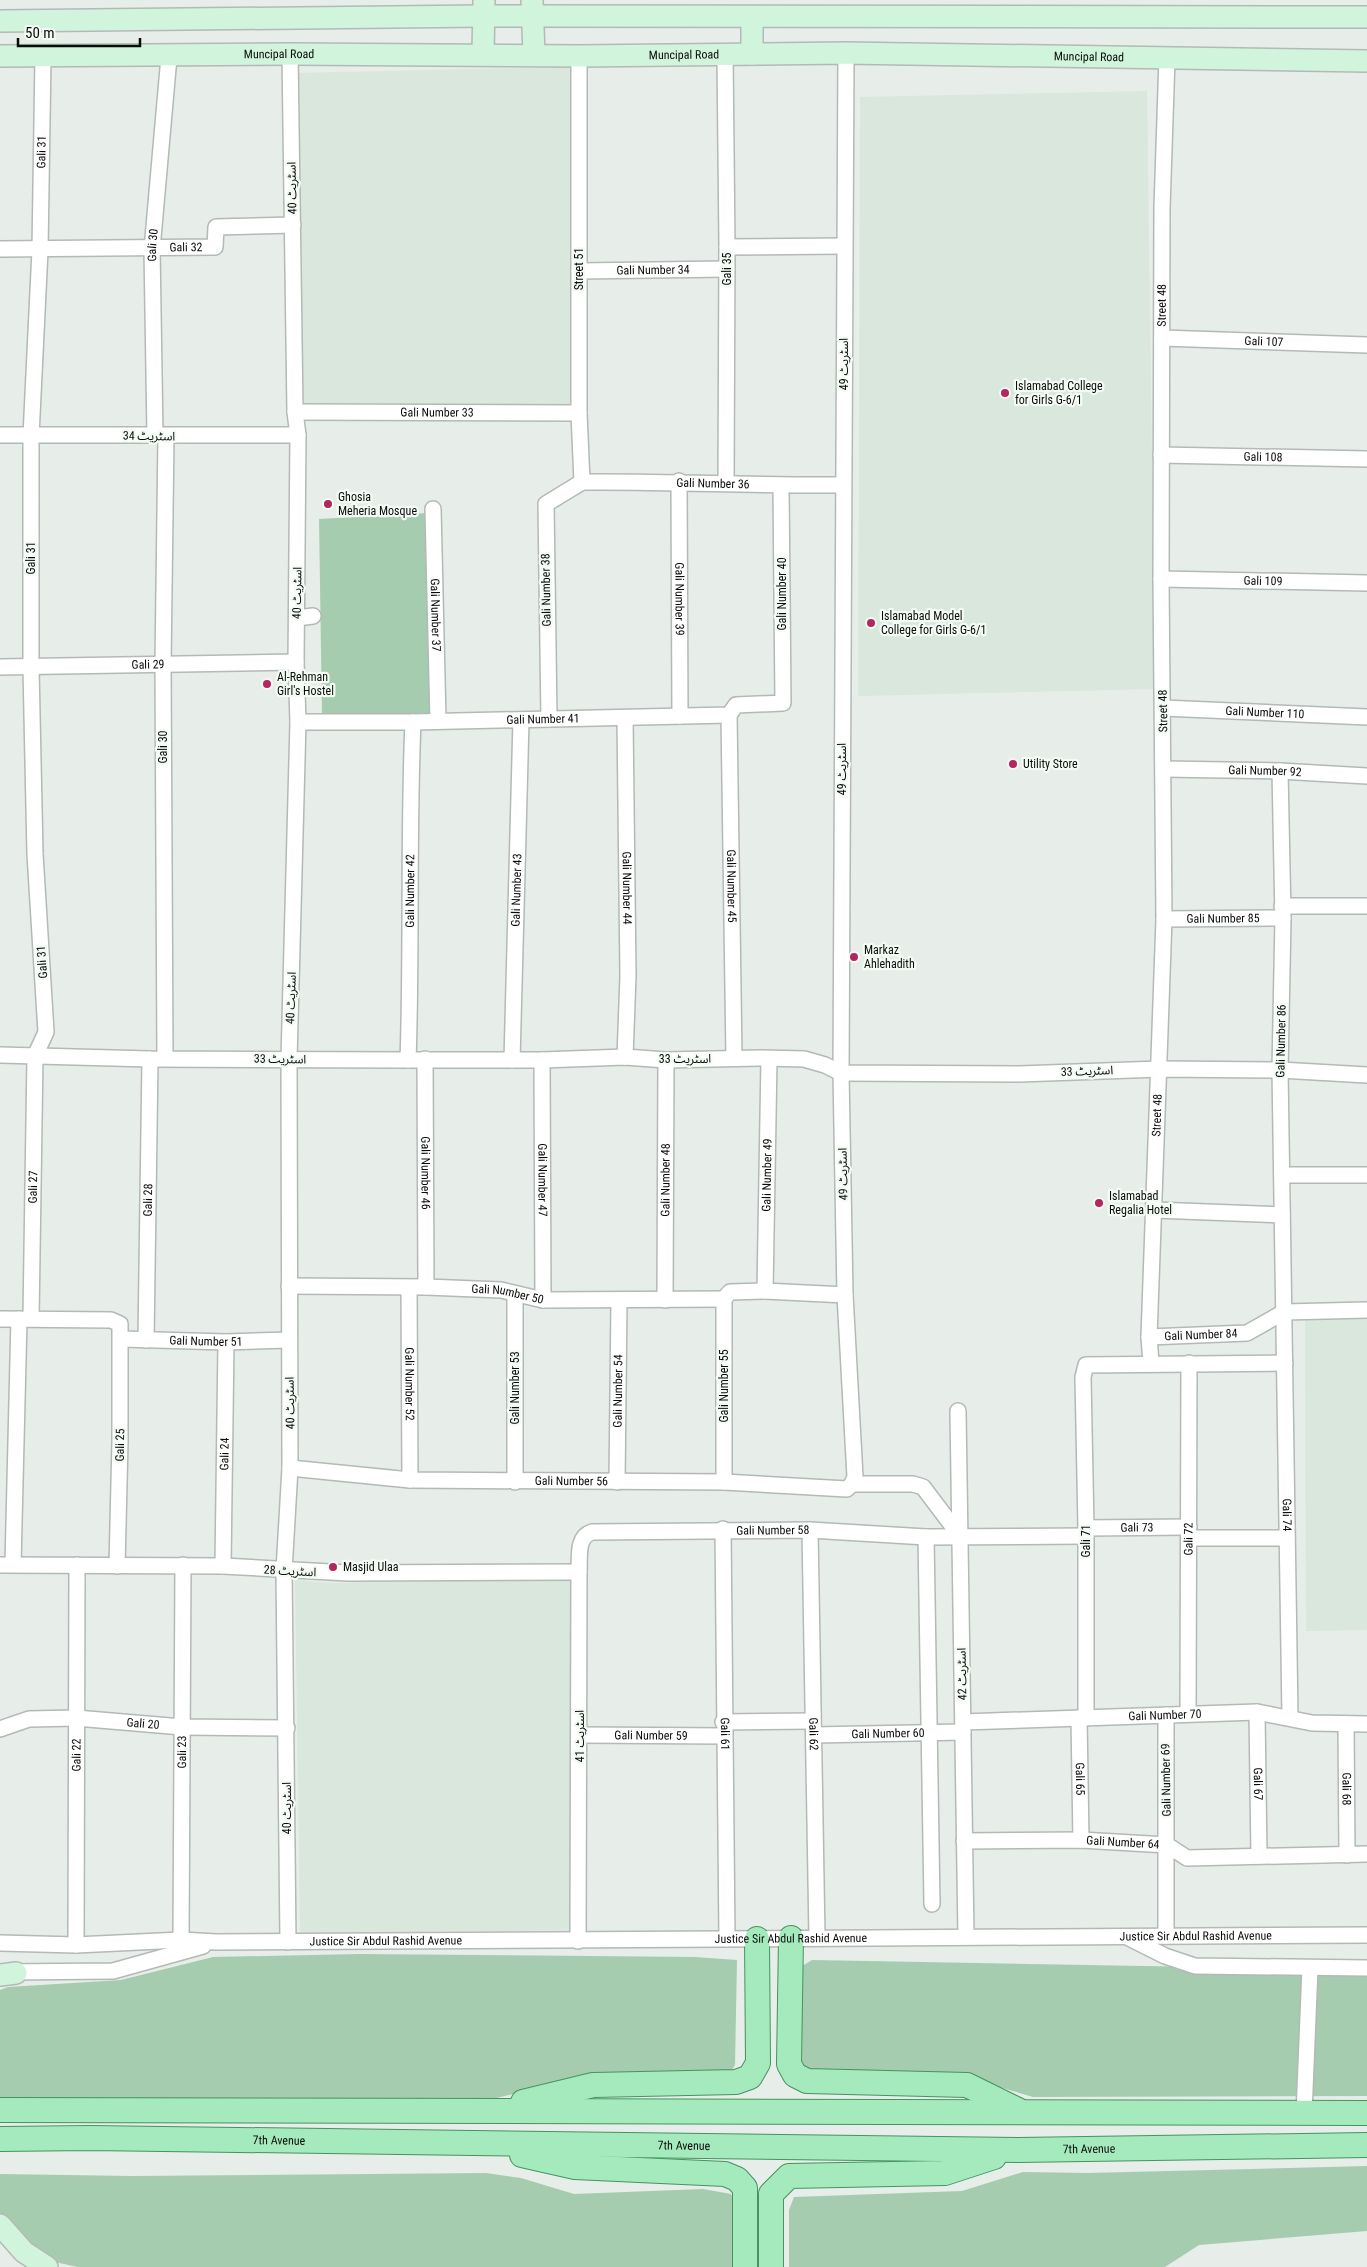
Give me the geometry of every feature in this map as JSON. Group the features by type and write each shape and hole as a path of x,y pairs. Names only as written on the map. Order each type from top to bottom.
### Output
{"main road":[{"path":"790,1938 789,2064 795,2074 806,2081 967,2084 1024,2112"},
{"path":"487,2111 593,2084 736,2082 750,2077 758,2063 757,1939"},
{"path":"0,2110 1367,2113"},
{"name":"7th Avenue","path":"0,2139 90,2138 1018,2150 1367,2145"},
{"path":"474,2144 575,2167 725,2174 737,2179 745,2188 746,2267"},
{"path":"771,2267 771,2194 789,2176 945,2172 1018,2150"}],"street":[{"path":"483,54 484,8"},
{"path":"0,21 484,8 533,8 752,17 1367,16"},
{"path":"533,8 534,55"},
{"path":"752,17 752,54"},
{"name":"Muncipal Road","path":"0,56 483,54 579,56 846,53 1367,61"},
{"name":"اسٹریٹ 49","path":"846,53 841,1073 845,1295 855,1478 852,1484"},
{"name":"اسٹریٹ 40","path":"288,1942 284,1571 290,1468 289,1059 298,722 296,618 298,435 295,412 290,54"},
{"name":"Gali 35","path":"725,55 727,247 726,483"},
{"name":"Gali 30","path":"157,1058 163,665 160,435 152,249 169,56"},
{"name":"Street 51","path":"579,56 579,413 582,482"},
{"name":"Gali 31","path":"35,1056 46,1032 35,854 31,668 31,436 40,250 43,57"},
{"name":"Street 48","path":"1151,1363 1149,1337 1164,919 1161,455 1162,208 1167,58"},
{"name":"Gali 32","path":"0,249 216,247 216,227 293,225"},
{"path":"727,247 844,246"},
{"name":"Gali Number 34","path":"579,271 727,269"},
{"name":"Gali 107","path":"1162,338 1367,346"},
{"name":"Gali Number 33","path":"295,412 579,413"},
{"name":"اسٹریٹ 34","path":"0,435 298,435"},
{"name":"Gali 108","path":"1161,455 1367,459"},
{"name":"Gali Number 36","path":"582,482 679,482 781,486 844,485"},
{"name":"Gali Number 38","path":"549,719 546,504 582,482"},
{"name":"Gali Number 39","path":"679,482 680,716"},
{"name":"Gali Number 40","path":"781,486 783,703"},
{"name":"Gali Number 37","path":"433,509 438,721"},
{"name":"Gali 109","path":"1161,579 1367,583"},
{"path":"296,618 313,616"},
{"name":"Gali 29","path":"0,667 31,668 296,662"},
{"name":"Gali Number 41","path":"298,722 413,722 729,715 736,705 783,703"},
{"name":"Gali Number 110","path":"1163,708 1367,717"},
{"name":"Gali Number 45","path":"729,715 734,1058"},
{"name":"Gali Number 44","path":"624,718 628,976 625,1057"},
{"name":"Gali Number 43","path":"512,1060 520,720"},
{"name":"Gali Number 42","path":"408,1060 411,972 410,779 413,722"},
{"name":"Gali Number 92","path":"1164,769 1280,771 1367,776"},
{"name":"Gali Number 86","path":"1280,771 1282,912 1280,1070 1284,1312"},
{"name":"Gali Number 85","path":"1164,919 1367,906"},
{"name":"اسٹریٹ 33","path":"0,1055 408,1060 542,1060 625,1057 666,1060 734,1058 804,1059 825,1065 841,1073 1019,1074 1160,1069 1280,1070 1367,1075"},
{"name":"Gali 27","path":"6,1564 25,1319 35,1056"},
{"name":"Gali 28","path":"146,1340 157,1058"},
{"name":"Gali Number 46","path":"425,1059 426,1287"},
{"name":"Gali Number 49","path":"766,1291 769,1059"},
{"name":"Gali Number 47","path":"542,1060 543,1300"},
{"name":"Gali Number 48","path":"665,1300 666,1060"},
{"path":"1282,1175 1367,1175"},
{"path":"1155,1210 1282,1215"},
{"name":"Gali Number 50","path":"289,1286 426,1287 501,1290 543,1300 665,1300 766,1291 845,1295"},
{"name":"Gali Number 52","path":"409,1288 410,1480"},
{"name":"Gali Number 53","path":"514,1294 515,1482"},
{"name":"Gali Number 55","path":"724,1482 727,1295"},
{"name":"Gali Number 54","path":"618,1301 618,1482"},
{"name":"Gali Number 84","path":"1149,1337 1247,1333 1284,1312 1367,1310"},
{"name":"Gali 74","path":"1284,1312 1290,1717"},
{"name":"Gali Number 51","path":"0,1319 111,1320 121,1332 146,1340 226,1342 289,1340"},
{"name":"Gali 25","path":"117,1566 121,1332"},
{"name":"Gali 24","path":"223,1566 226,1342"},
{"path":"1151,1363 1285,1363"},
{"name":"Gali 71","path":"1083,1718 1086,1532 1082,1377 1086,1365 1151,1363"},
{"name":"Gali 72","path":"1188,1714 1189,1363"},
{"name":"اسٹریٹ 42","path":"958,1411 966,1937"},
{"name":"Gali Number 56","path":"290,1468 410,1480 724,1482 847,1489 852,1484 913,1484 923,1487 960,1536"},
{"name":"Gali Number 58","path":"586,1534 592,1532 723,1529 810,1530 926,1537 960,1536"},
{"name":"Gali 61","path":"723,1529 723,1729 727,1939"},
{"name":"Gali 62","path":"810,1530 817,1938"},
{"name":"Gali 73","path":"960,1536 1086,1532 1189,1532 1287,1538"},
{"name":"اسٹریٹ 41","path":"578,1941 579,1572 581,1539 586,1534"},
{"path":"926,1537 932,1904"},
{"name":"اسٹریٹ 28","path":"6,1564 223,1566 284,1571 348,1573 579,1572"},
{"name":"Gali 22","path":"76,1945 77,1565"},
{"name":"Gali 23","path":"181,1940 183,1565"},
{"name":"Gali Number 70","path":"963,1727 1083,1718 1258,1712 1312,1723 1367,1724"},
{"name":"Gali 67","path":"1258,1712 1259,1856"},
{"name":"Gali Number 69","path":"1166,1715 1166,1936"},
{"name":"Gali 20","path":"0,1728 29,1719 76,1718 182,1727 287,1728"},
{"name":"Gali 65","path":"1081,1840 1083,1718"},
{"name":"Gali 68","path":"1346,1724 1347,1855"},
{"name":"Gali Number 60","path":"723,1729 813,1728 930,1733 963,1727"},
{"name":"Gali Number 59","path":"580,1735 723,1729"},
{"name":"Gali Number 64","path":"964,1842 1081,1840 1167,1845 1187,1858 1367,1854"},
{"name":"Justice Sir Abdul Rashid Avenue","path":"0,1942 76,1945 181,1940 216,1942 578,1941 1367,1935"},
{"path":"1126,1937 1165,1956 1195,1966 1367,1968"},
{"name":"Justice Sir Abdul Rashid Avenue","path":"5,1973 113,1971 216,1942"},
{"path":"1304,2114 1310,1968"},
{"path":"0,2225 24,2252 47,2267"},
{"path":"0,2234 18,2267"}],"shaded area":[{"path":"572,67 576,408 301,406 296,73"},
{"name":"Islamabad College for Girls G-6/1","path":"1147,91 1155,689 858,696 860,97"},
{"path":"1367,1316 1367,1630 1306,1631 1305,1319"},
{"path":"570,1579 571,1930 300,1933 295,1580 332,1583"}],"green space":[{"path":"428,513 432,718 322,716 319,519"},
{"path":"359,1954 695,1957 737,1960 735,2065 728,2076 567,2081 484,2101 0,2105 0,1990 8,1987 121,1980 213,1957"},
{"path":"812,1960 1367,1970 1367,2096 1033,2097 979,2081 795,2075 796,1970"},
{"path":"1367,2166 1367,2231 1199,2245 1165,2267 789,2267 789,2210 794,2197 962,2191 1023,2172 1087,2173"},
{"path":"486,2173 521,2178 574,2194 703,2189 731,2194 737,2205 736,2267 78,2267 50,2261 7,2225 0,2213 0,2174 132,2176"}],"place":[{"name":"Islamabad College for Girls G-6/1","path":"1005,393"},
{"name":"Ghosia Meheria Mosque","path":"328,504"},
{"name":"Islamabad Model College for Girls G-6/1","path":"871,623"},
{"name":"Al-Rehman Girl's Hostel","path":"267,684"},
{"name":"Utility Store","path":"1013,764"},
{"name":"Markaz Ahlehadith","path":"854,957"},
{"name":"Islamabad Regalia Hotel","path":"1099,1203"},
{"name":"Masjid Ulaa","path":"333,1567"}]}
